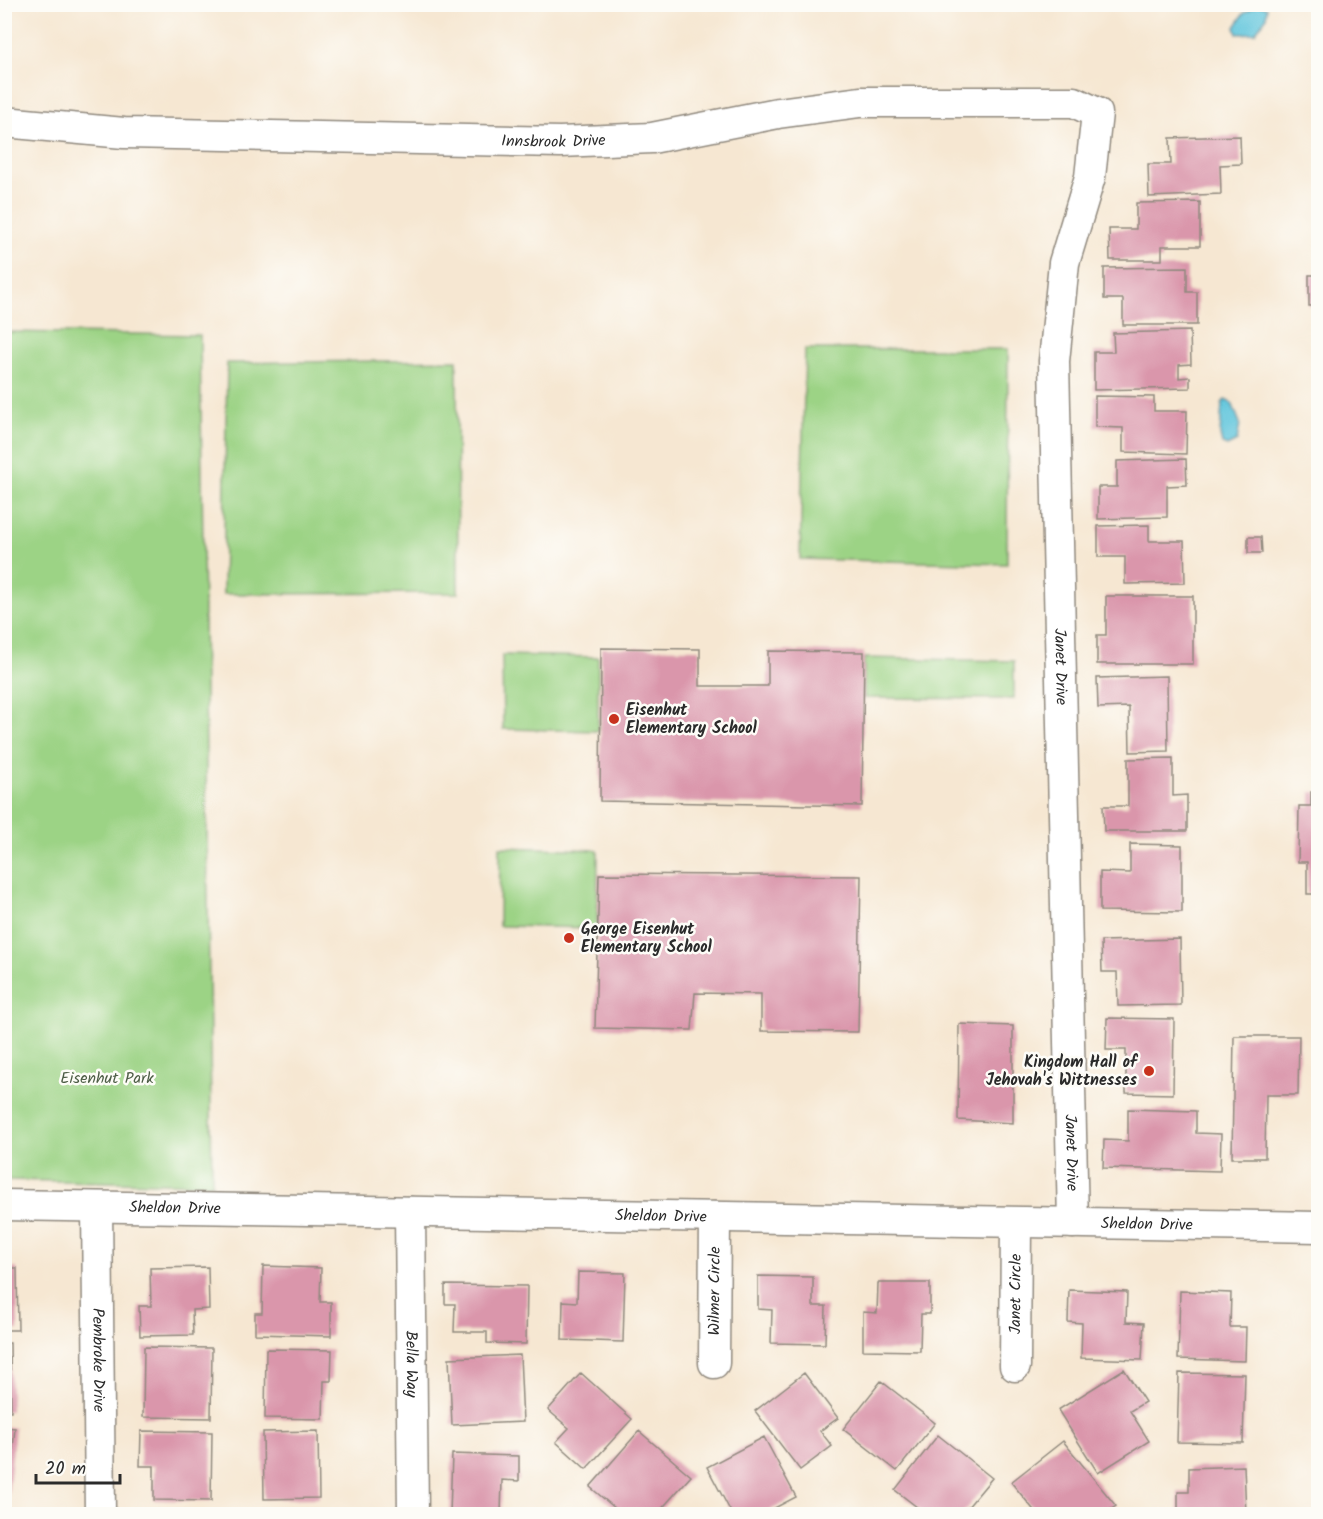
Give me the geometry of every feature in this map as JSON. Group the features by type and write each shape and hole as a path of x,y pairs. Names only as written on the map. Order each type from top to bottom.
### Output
{"street":[{"name":"Innsbrook Drive","path":"4,122 124,133 560,142 652,138 778,113 860,102 1074,102 1097,113"},
{"name":"Janet Drive","path":"1073,1223 1054,361 1064,263 1090,177 1097,113"},
{"name":"Sheldon Drive","path":"4,1205 1318,1227"},
{"name":"Pembroke Drive","path":"97,1207 100,1515"},
{"name":"Bella Way","path":"410,1212 413,1515"},
{"name":"Wilmer Circle","path":"714,1363 716,1217"},
{"name":"Janet Circle","path":"1015,1366 1017,1222"}],"green space":[{"name":"Eisenhut Park","path":"5,332 200,335 212,1184 5,1180"},
{"path":"805,349 1008,349 1007,564 800,559"},
{"path":"457,360 458,593 223,594 227,363"},
{"path":"502,655 598,657 598,731 503,729"},
{"path":"864,658 1014,661 1014,699 864,698"},
{"path":"500,847 598,850 597,928 499,926"}],"water":[{"path":"1257,5 1267,7 1266,18 1255,33 1237,34 1235,27 1244,13"},
{"path":"1225,400 1232,403 1240,423 1237,441 1227,446 1222,444 1220,435 1222,403"}],"building":[{"path":"1240,136 1241,164 1220,165 1221,194 1149,197 1148,164 1171,164 1170,138"},
{"path":"1200,202 1200,246 1162,246 1162,260 1110,260 1109,229 1136,229 1136,203"},
{"path":"1187,267 1187,292 1197,292 1197,325 1123,325 1123,299 1104,299 1104,268"},
{"path":"1309,275 1318,275 1318,306 1309,306"},
{"path":"1190,331 1191,364 1179,365 1179,378 1190,377 1190,388 1094,390 1094,352 1114,352 1113,333"},
{"path":"1095,396 1154,397 1154,411 1187,411 1186,454 1123,452 1123,428 1095,427"},
{"path":"1186,459 1187,485 1167,486 1167,517 1098,519 1098,487 1117,487 1117,461"},
{"path":"1149,525 1149,541 1184,541 1185,583 1125,584 1125,557 1098,557 1098,526"},
{"path":"1248,537 1261,537 1262,553 1248,553"},
{"path":"1106,596 1193,596 1193,664 1097,664 1097,635 1106,635"},
{"path":"601,648 700,649 700,686 768,686 768,651 864,652 862,806 600,801"},
{"path":"1167,676 1168,751 1130,752 1129,707 1098,708 1097,678"},
{"path":"1173,758 1173,796 1187,795 1187,831 1104,831 1103,806 1128,806 1128,759"},
{"path":"1311,792 1318,792 1318,894 1307,894 1307,862 1298,862 1299,806 1311,806"},
{"path":"1130,844 1182,845 1182,912 1100,911 1100,872 1130,873"},
{"path":"599,874 861,876 858,1032 761,1031 761,994 695,993 692,1030 595,1028"},
{"path":"1180,939 1181,1005 1118,1006 1117,972 1102,972 1101,941"},
{"name":"Kingdom Hall of Jehovah's Wittnesses","path":"1107,1018 1174,1019 1173,1094 1126,1093 1126,1050 1106,1050"},
{"path":"959,1024 1013,1026 1013,1123 958,1120"},
{"path":"1234,1036 1299,1036 1298,1095 1266,1095 1265,1158 1232,1158"},
{"path":"1128,1109 1196,1111 1196,1133 1221,1134 1220,1171 1103,1168 1104,1140 1128,1141"},
{"path":"263,1266 321,1268 320,1302 331,1302 331,1336 255,1334 255,1313 262,1313"},
{"path":"208,1267 209,1309 192,1310 193,1335 140,1336 139,1306 151,1306 150,1268"},
{"path":"4,1268 17,1268 18,1330 4,1330"},
{"path":"578,1272 625,1273 623,1342 562,1340 563,1301 577,1302"},
{"path":"758,1276 813,1277 813,1306 826,1306 825,1344 771,1343 772,1310 758,1309"},
{"path":"878,1283 930,1283 930,1314 921,1314 920,1351 863,1350 863,1312 877,1313"},
{"path":"445,1285 527,1286 526,1344 487,1343 487,1332 454,1332 455,1304 445,1304"},
{"path":"1069,1290 1127,1292 1126,1322 1144,1323 1142,1360 1081,1358 1082,1323 1068,1322"},
{"path":"1180,1291 1231,1293 1230,1327 1246,1327 1245,1361 1178,1359"},
{"path":"4,1343 10,1343 11,1411 4,1411"},
{"path":"144,1347 212,1348 211,1418 143,1417"},
{"path":"266,1349 332,1350 331,1381 324,1381 323,1419 265,1418"},
{"path":"520,1355 523,1422 452,1425 449,1358"},
{"path":"1124,1369 1145,1402 1130,1411 1149,1441 1098,1473 1058,1410"},
{"path":"581,1373 632,1419 586,1469 556,1442 569,1428 548,1410"},
{"path":"804,1373 838,1418 820,1431 832,1446 800,1470 755,1411"},
{"path":"1179,1373 1245,1374 1243,1443 1177,1442"},
{"path":"881,1381 935,1423 897,1471 843,1429"},
{"path":"4,1427 15,1428 8,1496 4,1495"},
{"path":"141,1431 212,1432 211,1501 154,1500 154,1466 140,1466"},
{"path":"318,1431 319,1498 264,1499 263,1432"},
{"path":"639,1431 691,1476 657,1514 622,1514 590,1487"},
{"path":"938,1435 992,1478 962,1514 926,1514 895,1490"},
{"path":"764,1437 796,1497 763,1514 732,1514 707,1467"},
{"path":"1063,1441 1116,1506 1104,1514 1037,1514 1011,1482"},
{"path":"452,1454 519,1456 519,1481 502,1480 501,1514 450,1514"},
{"path":"1244,1466 1246,1514 1178,1514 1178,1492 1189,1492 1189,1468"}],"place":[{"name":"Eisenhut Elementary School","path":"614,719"},
{"name":"George Eisenhut Elementary School","path":"569,938"},
{"name":"Kingdom Hall of Jehovah's Wittnesses","path":"1149,1071"}]}
